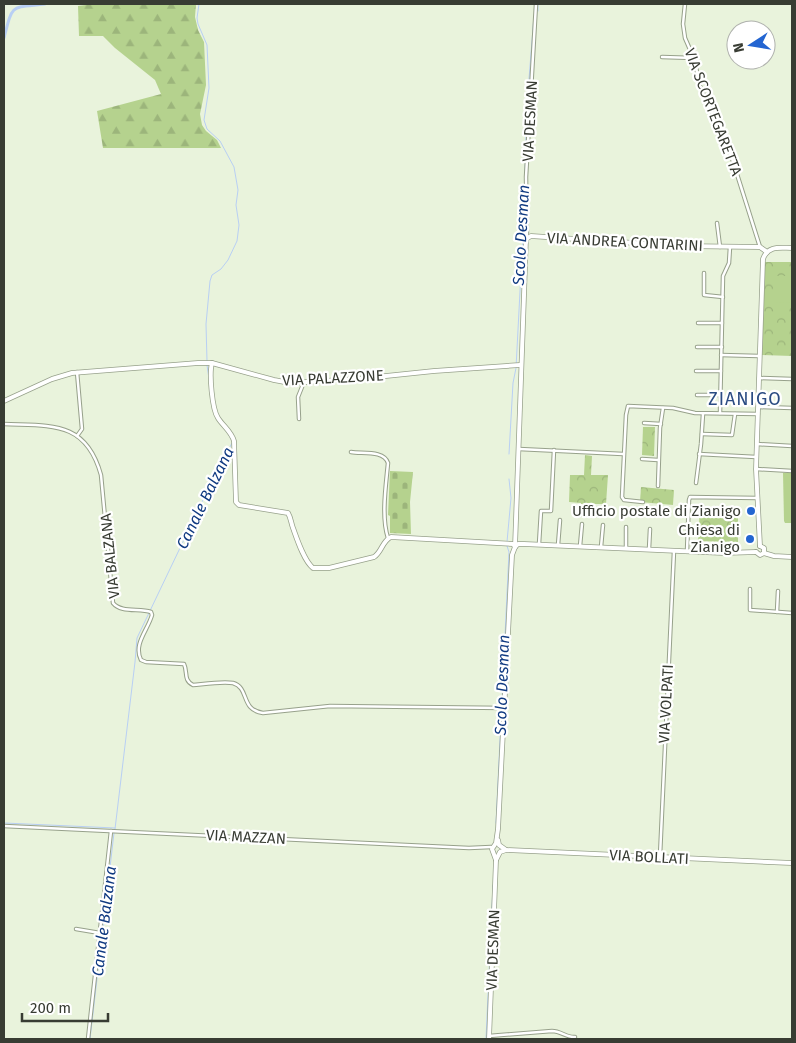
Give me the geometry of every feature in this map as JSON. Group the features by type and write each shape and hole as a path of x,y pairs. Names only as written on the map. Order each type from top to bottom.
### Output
{"street":[{"name":"VIA DESMAN","path":"529,237 526,177 536,4"},
{"name":"VIA SCORTEGARETTA","path":"685,4 683,24 685,38 694,58 699,84 730,152 760,247"},
{"path":"662,58 694,58"},
{"name":"VIA ANDREA CONTARINI","path":"717,223 720,247"},
{"name":"VIA ANDREA CONTARINI","path":"529,237 680,246 760,247"},
{"path":"496,849 502,708 512,555 515,547 518,366 526,241 529,237"},
{"path":"720,414 724,274 729,264 730,247"},
{"path":"760,247 767,252"},
{"path":"764,553 764,548 760,546 756,470 763,259 767,252 774,248 792,248"},
{"path":"704,273 704,296 723,297"},
{"path":"698,323 722,323"},
{"path":"697,347 722,346"},
{"path":"722,355 759,356"},
{"path":"209,363 214,410 234,440 235,500 237,504 288,513 307,562 315,569 329,568 374,556 378,554 388,538 385,500 387,458 381,455 351,452"},
{"name":"VIA PALAZZONE","path":"4,401 58,376 77,372 209,363 290,383 518,366"},
{"path":"696,371 721,371"},
{"path":"77,372 82,427 77,436"},
{"path":"759,378 792,379"},
{"path":"299,419 298,397 304,382"},
{"path":"697,395 721,395"},
{"path":"643,502 623,499 626,409 628,406 663,407 703,414 758,414"},
{"path":"658,486 660,424 663,407"},
{"path":"758,407 792,408"},
{"path":"696,483 703,414"},
{"path":"702,434 732,435 735,414"},
{"path":"644,423 660,424"},
{"name":"VIA BALZANA","path":"4,424 58,427 77,436 92,451 97,460 101,475 113,603 118,608 150,611 152,616 140,644 139,652 142,660 146,662 184,664 188,683 193,685 233,683 240,688 250,708 255,712 263,713 330,706 502,708"},
{"path":"757,444 792,446"},
{"path":"517,448 624,454"},
{"path":"539,544 540,511 551,511 554,450"},
{"path":"699,454 756,457"},
{"path":"642,459 659,460"},
{"path":"756,470 792,471"},
{"path":"687,551 690,497 757,498"},
{"path":"558,545 560,520"},
{"path":"580,546 582,524"},
{"path":"602,547 603,524"},
{"path":"626,527 626,548"},
{"path":"649,549 650,530"},
{"path":"388,538 513,544 515,547"},
{"path":"515,547 521,544 539,544 687,551 756,552 760,555 764,553 774,556 792,557"},
{"path":"756,552 756,548 760,546"},
{"name":"VIA VOLPATI","path":"658,857 674,550"},
{"path":"750,589 749,608 752,610 792,613"},
{"path":"777,612 778,591"},
{"name":"VIA MAZZAN","path":"4,826 496,849"},
{"path":"88,1039 111,831"},
{"name":"VIA DESMAN","path":"489,1038 496,849"},
{"name":"VIA BOLLATI","path":"496,849 792,863"},
{"path":"76,929 100,933"},
{"path":"489,1038 552,1031 558,1031 570,1037 575,1037"}],"green space":[{"path":"94,4 196,4 195,17 198,30 204,42 206,85 200,114 202,125 217,140 221,148 103,148 97,111 161,94 155,80 103,36 79,36 78,6"},
{"path":"765,262 792,262 792,356 762,355"},
{"path":"776,276 792,276 792,303 776,302"},
{"path":"643,427 655,427 654,456 642,455"},
{"path":"585,455 592,456 591,475 608,475 606,504 592,504 591,517 581,517 581,503 569,502 570,475 584,475"},
{"path":"390,471 413,472 410,502 411,534 390,533 390,516 388,515"},
{"path":"783,473 792,473 792,523 785,523 784,521"},
{"path":"641,487 674,490 673,505 640,502"},
{"path":"700,507 734,508 734,517 738,517 738,542 698,541"}],"waterway":[{"path":"4,38 9,18 15,9 45,4"},
{"name":"Canale Balzana","path":"199,4 197,18 207,45 209,88 204,120 207,129 220,141 234,167 238,190 236,205 239,225 237,241 228,260 221,269 212,275 210,281 206,324 207,361"},
{"name":"Scolo Desman","path":"538,4 538,11"},
{"name":"Scolo Desman","path":"509,454 513,383 516,368 527,104 534,16"},
{"name":"Canale Balzana","path":"207,365 209,379"},
{"name":"Canale Balzana","path":"212,405 217,419 232,440"},
{"name":"Canale Balzana","path":"115,829 137,638 232,443"},
{"name":"Scolo Desman","path":"507,542 511,498 509,479"},
{"name":"Scolo Desman","path":"496,823 509,552 507,546"},
{"path":"4,823 115,828"},
{"name":"Canale Balzana","path":"90,1039 114,833"},
{"name":"Scolo Desman","path":"486,1039 493,885"}],"place":[{"name":"Ufficio postale di Zianigo","path":"751,511"},
{"name":"Chiesa di Zianigo","path":"750,539"}],"district":[{"name":"ZIANIGO","path":"745,399"}]}
